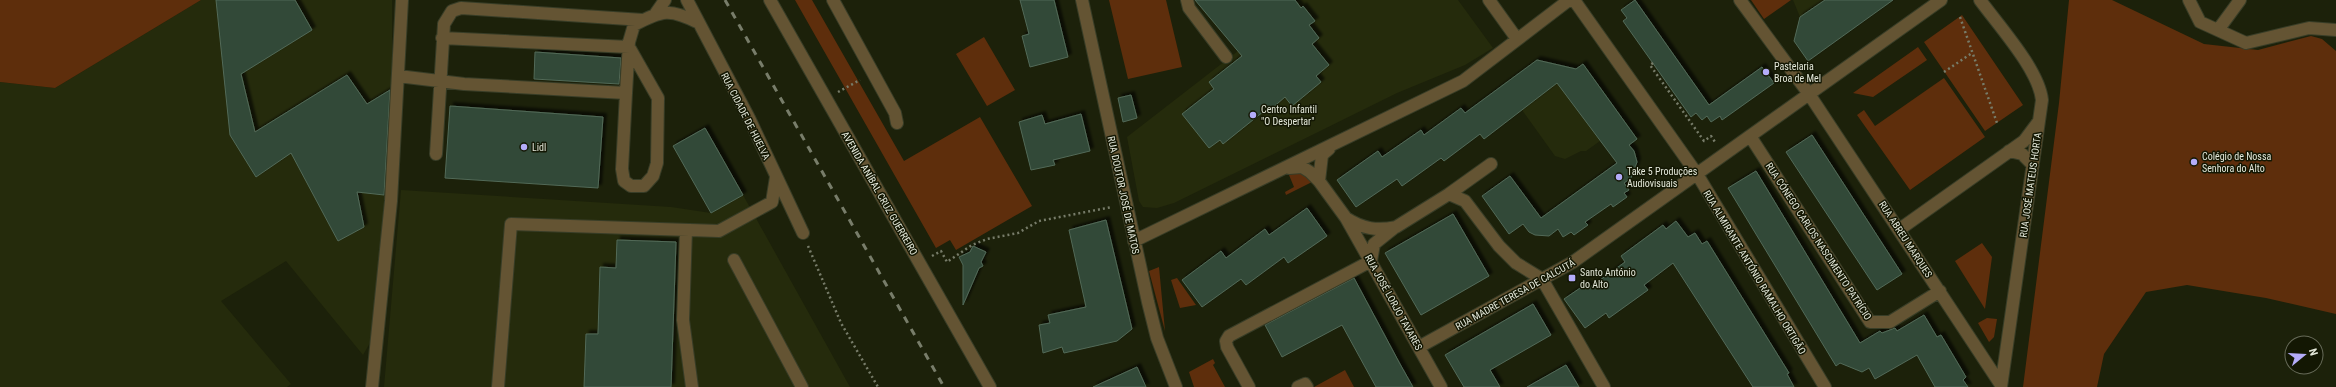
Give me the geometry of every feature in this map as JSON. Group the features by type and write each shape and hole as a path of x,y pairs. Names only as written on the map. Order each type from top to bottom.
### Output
{"street":[{"path":"372,387 391,201 402,0"},
{"path":"656,13 665,0"},
{"name":"RUA CIDADE DE HUELVA","path":"687,0 749,118 802,233"},
{"name":"AVENIDA ANÍBAL CRUZ GUERREIRO","path":"770,0 990,387"},
{"path":"833,0 895,113 896,123"},
{"name":"RUA DOUTOR JOSÉ DE MATOS","path":"1082,0 1125,204 1157,338 1176,387"},
{"path":"1187,0 1189,8 1226,57"},
{"path":"1489,0 1517,39"},
{"path":"1134,241 1463,81 1569,0"},
{"name":"RUA ALMIRANTE ANTÓNIO RAMALHO ORTIGÃO","path":"1574,0 1697,174 1825,387"},
{"name":"RUA ABREU MARQUES","path":"1740,0 1809,94 1900,229 2001,386"},
{"name":"RUA MADRE TERESA DE CALCUTÁ","path":"1419,347 1573,262 1940,0"},
{"name":"RUA JOSÉ MATEUS HORTA","path":"1980,0 2030,70 2039,85 2042,100 2001,386"},
{"path":"2189,0 2200,22 2246,43 2309,28 2336,30"},
{"path":"2218,30 2240,0"},
{"path":"436,154 441,81 442,38 447,16 452,11 461,8 643,20"},
{"path":"629,47 658,98 657,163 653,176 644,186 631,186 624,181 622,169 629,47 634,25 656,13 670,11 699,23"},
{"path":"442,38 629,47"},
{"path":"398,76 441,81 626,93"},
{"path":"1900,229 2024,140 2039,121"},
{"name":"RUA CÓNEGO CARLOS NASCIMENTO PATRÍCIO","path":"1750,136 1870,322 1890,322 1940,291"},
{"path":"1319,181 1322,154 1333,145"},
{"path":"2009,151 2022,154 2033,165"},
{"name":"RUA JOSÉ LORJO TAVARES","path":"1346,218 1370,229 1396,227 1449,194 1491,164"},
{"name":"RUA JOSÉ LORJO TAVARES","path":"1282,169 1302,167 1319,181 1346,218 1441,387"},
{"path":"498,387 511,224 719,231 757,212 772,202 776,177"},
{"path":"1449,194 1465,201 1499,246 1516,262 1542,279 1604,387"},
{"path":"1249,387 1228,347 1226,341 1229,336 1371,261 1374,244 1396,227"},
{"path":"686,230 683,320 692,387"},
{"path":"734,260 802,387"},
{"path":"1298,387 1305,384 1307,387"}],"path":[{"path":"1960,17 1997,123"},
{"path":"1944,72 1972,53"},
{"path":"1653,63 1650,64 1704,141 1711,136 1719,147"},
{"path":"827,99 873,73"},
{"path":"941,251 947,262 972,245 987,239 1018,233 1040,221 1125,204"},
{"path":"802,233 841,323 878,387"}],"shaded area":[{"path":"0,0 201,0 55,88 0,82"},
{"path":"201,0 392,0 392,75 385,197 371,341 363,355 286,261 221,301 291,384 287,387 0,387 0,82 55,88"},
{"path":"795,0 812,0 904,161 980,117 1032,206 956,250 950,240 936,248"},
{"path":"1109,0 1166,0 1182,67 1128,79"},
{"name":"Centro Infantil \"O Despertar\"","path":"1299,0 1458,0 1493,48 1465,65 1397,93 1174,203 1157,208 1143,207 1139,201 1127,137 1238,51"},
{"path":"1751,0 1791,0 1764,19"},
{"path":"1793,0 1825,0 1800,17"},
{"name":"Colégio de Nossa Senhora do Alto","path":"2069,0 2112,0 2204,44 2258,50 2311,36 2322,39 2336,51 2336,314 2266,298 2187,285 2146,292 2104,354 2097,387 2023,387 2059,103"},
{"path":"1962,15 2023,105 1985,131 1924,42"},
{"path":"984,37 1015,90 987,106 956,54"},
{"path":"1918,47 1927,60 1873,97 1853,93"},
{"path":"1944,78 1985,137 1910,190 1857,115 1864,110 1875,126"},
{"path":"1557,83 1600,141 1586,151 1581,151 1565,159 1555,156 1522,110"},
{"path":"1295,172 1304,173 1312,182 1286,195 1285,192 1294,187 1289,175"},
{"path":"401,190 671,207 711,213 743,195 850,387 384,387"},
{"path":"1982,243 1992,257 1985,309 1955,261"},
{"path":"1159,267 1165,331 1149,271"},
{"path":"1177,278 1196,305 1180,308 1171,280"},
{"path":"1987,318 1997,319 1994,337 1989,342 1978,323"},
{"path":"1213,359 1215,363 1213,365 1225,387 1194,387 1189,372"},
{"path":"1345,370 1354,387 1314,387"}],"building":[{"path":"216,0 295,0 312,30 241,74 255,132 347,75 367,104 390,90 384,195 357,192 364,227 338,241 291,153 256,177 230,135"},
{"path":"1020,0 1054,0 1068,57 1030,67 1022,36 1029,34"},
{"path":"1195,0 1295,0 1301,8 1303,6 1315,21 1309,25 1319,38 1312,44 1329,65 1316,76 1321,82 1292,106 1285,97 1271,109 1269,107 1223,144 1220,140 1209,148 1182,114 1214,89 1209,82 1242,56"},
{"path":"1635,0 1709,105 1762,67 1774,83 1722,120 1720,116 1711,122 1707,116 1702,120 1696,113 1691,117 1623,21 1627,18 1621,10"},
{"path":"1825,0 1893,0 1808,61 1794,41 1800,17"},
{"path":"535,52 621,58 619,84 534,79"},
{"path":"1537,60 1576,69 1583,64 1637,139 1629,145 1634,151 1637,162 1631,178 1624,183 1629,190 1624,193 1627,197 1613,207 1611,204 1585,222 1588,225 1574,235 1571,232 1563,237 1558,229 1549,236 1535,235 1529,232 1523,224 1509,234 1482,196 1510,176 1541,218 1617,163 1557,83 1484,139 1480,134 1444,161 1441,158 1402,186 1397,179 1356,207 1337,180 1378,151 1382,157 1421,130 1424,135 1461,108 1465,113"},
{"path":"1131,95 1137,118 1123,122 1118,98"},
{"name":"Lidl","path":"450,106 603,117 598,188 445,178"},
{"path":"1081,114 1090,151 1053,160 1055,165 1031,170 1019,122 1042,115 1045,124"},
{"path":"705,128 743,195 711,213 673,146"},
{"path":"1812,135 1902,274 1877,290 1786,152"},
{"path":"1756,171 1860,343 1880,331 1882,333 1895,328 1897,331 1924,315 1937,337 1941,335 1966,377 1963,380 1968,387 1935,387 1917,355 1875,379 1869,368 1862,372 1840,363 1836,366 1728,188"},
{"path":"1307,208 1327,236 1288,263 1284,257 1246,285 1241,279 1202,307 1182,280 1221,251 1226,258 1265,229 1269,235"},
{"path":"1453,214 1489,276 1421,315 1385,253"},
{"path":"1106,220 1132,329 1117,341 1064,353 1062,347 1043,353 1039,325 1050,323 1048,315 1086,307 1069,230"},
{"path":"1676,221 1688,237 1695,233 1702,244 1707,241 1789,373 1787,374 1794,387 1753,387 1673,263 1644,285 1648,290 1609,318 1606,313 1585,328 1564,299 1586,284 1589,288 1625,262 1621,256 1663,225 1666,229"},
{"path":"617,240 676,242 671,387 584,387 586,334 598,334 600,267 616,268"},
{"path":"973,246 986,252 981,262 983,266 979,268 963,305 963,265 959,257 970,252"},
{"path":"1354,278 1413,387 1376,387 1342,325 1282,357 1265,325"},
{"path":"1533,304 1551,335 1490,370 1500,387 1464,387 1445,355"},
{"path":"1566,365 1579,387 1527,387"},
{"path":"1137,367 1146,387 1093,387"}],"railway":[{"path":"725,0 944,387"}],"place":[{"name":"Pastelaria Broa de Mel","path":"1766,72"},
{"name":"Centro Infantil \"O Despertar\"","path":"1253,115"},
{"name":"Lidl","path":"524,147"},
{"name":"Colégio de Nossa Senhora do Alto","path":"2194,162"},
{"name":"Take 5 Produções Audiovisuais","path":"1619,177"},
{"name":"Santo António do Alto","path":"1572,278"}]}
